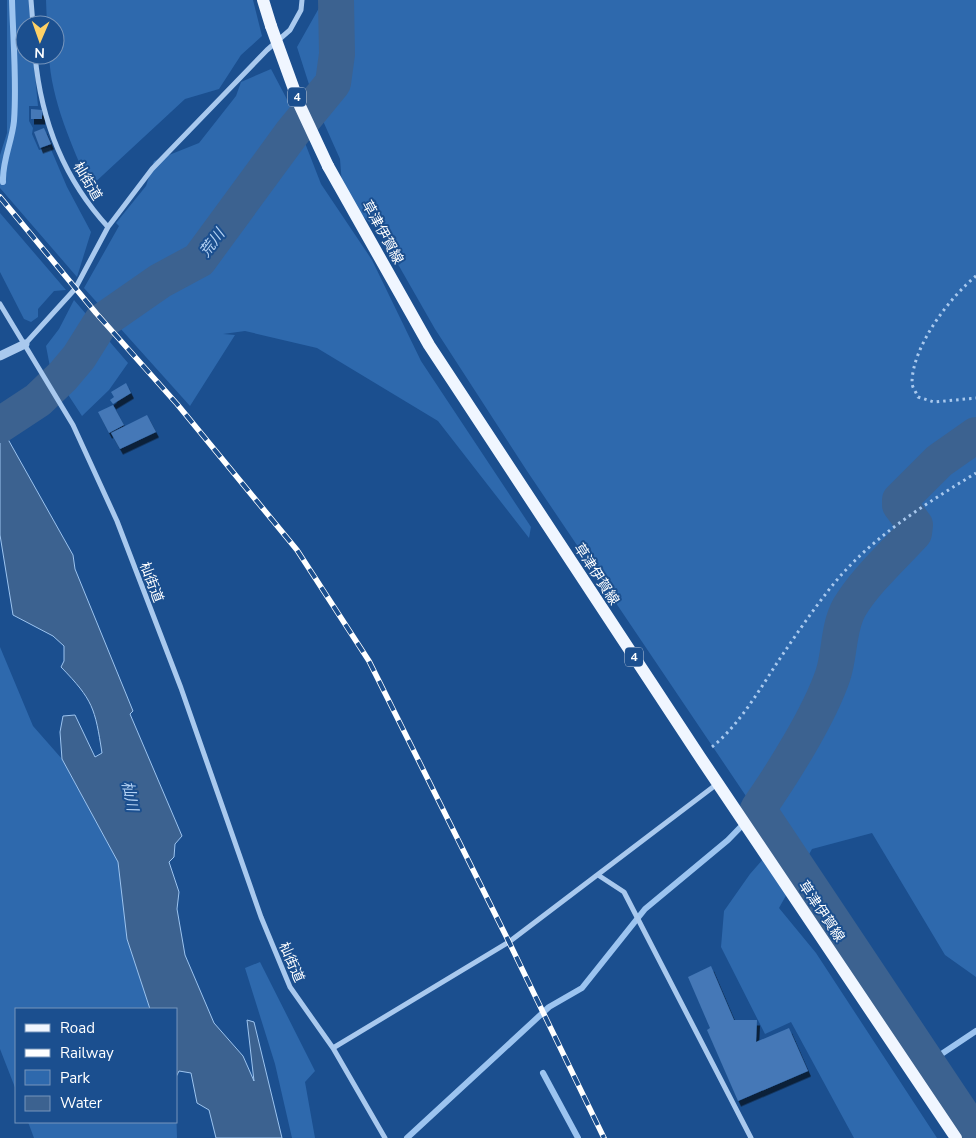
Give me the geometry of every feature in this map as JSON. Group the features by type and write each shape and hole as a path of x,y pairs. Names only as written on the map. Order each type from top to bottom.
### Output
{"main road":[{"name":"草津伊賀線","path":"263,0 300,106 328,166 429,345 700,757 956,1138"}],"street":[{"path":"31,0 32,15"},
{"path":"1,355 24,344 75,289 108,227 152,169 267,50 290,30 301,10 302,0"},
{"name":"杣街道","path":"37,65 39,91 60,156 85,202 108,227"},
{"name":"杣街道","path":"0,304 73,425 117,522 178,679 261,917 290,987 333,1048 385,1138"},
{"path":"333,1048 509,942 718,784"},
{"path":"598,875 624,892 751,1138"}],"path":[{"path":"976,276 949,303 922,346 914,364 912,385 918,397 934,402 976,398"},
{"path":"700,757 717,743 750,705 828,590 858,556 921,507 976,473"}],"green space":[{"path":"7,0 29,0 30,15 15,15 15,65 34,65 38,106 29,106 29,121 33,128 32,134 39,150 50,147 67,187 91,232 77,277 0,188 0,155 7,133"},
{"path":"46,0 253,0 262,36 241,55 219,89 185,99 90,187 58,106 51,72 50,65 65,65 65,15 47,15"},
{"path":"319,0 976,0 976,977 945,955 872,833 812,849 779,908 816,953 937,1138 854,1138 791,1022 765,1034 721,947 724,911 750,874 772,849 750,802 527,471 435,329 379,231 343,198 340,159 315,103 297,47 319,8"},
{"path":"271,69 291,107 321,184 372,260 421,361 531,527 529,538 438,421 317,348 245,331 223,334 235,335 190,406 84,288 119,226 116,223 146,186 154,161 199,143 236,96 241,82"},
{"path":"0,213 66,290 54,291 38,309 38,317 31,322 24,319 0,272"},
{"path":"74,300 128,363 109,390 82,416 50,367 46,346 59,329"},
{"path":"0,647 33,726 62,759 118,862 127,939 150,1008 15,1008 15,1087 0,1049"},
{"path":"260,962 315,1071 305,1082 315,1138 292,1138 275,1064 245,968"},
{"path":"28,1123 177,1123 177,1138 34,1138"}],"water":[{"name":"杣川","path":"0,425 73,555 75,569 133,711 130,714 182,836 175,844 174,857 169,862 179,892 177,909 185,955 214,1023 243,1056 254,1081 247,1020 254,1022 282,1138 216,1138 209,1110 197,1103 191,1073 179,1071 178,1073 178,1008 150,1008 127,939 118,862 62,759 60,732 63,716 75,715 95,757 102,753 94,715 80,688 61,667 64,661 64,646 53,636 13,615 0,535"}],"building":[{"path":"31,109 42,110 42,119 31,119"},
{"path":"44,128 51,144 40,148 34,132"},
{"path":"126,383 131,393 113,404 110,400 114,397 111,392"},
{"path":"113,405 124,425 109,433 98,412"},
{"path":"147,415 156,432 120,449 111,433"},
{"path":"711,966 734,1020 757,1020 756,1042 789,1028 808,1071 738,1101 707,1030 710,1028 688,977"}],"waterway":[{"path":"3,182 4,167 13,129 15,106 12,0"},
{"name":"荒川","path":"0,425 38,400 63,376 79,357 101,322 160,281 199,260 292,133 333,83 337,54 336,0"},
{"path":"976,435 939,461 900,500 900,505 915,525 914,533 871,579 849,608 845,616 835,667 827,691 800,744 758,809 976,1136"},
{"path":"407,1138 549,1007 582,988 645,909 728,840 758,809"},
{"path":"928,1063 976,1031"},
{"path":"543,1073 578,1138"}],"railway":[{"path":"0,197 96,313 177,404 297,550 369,661 604,1138"}]}
